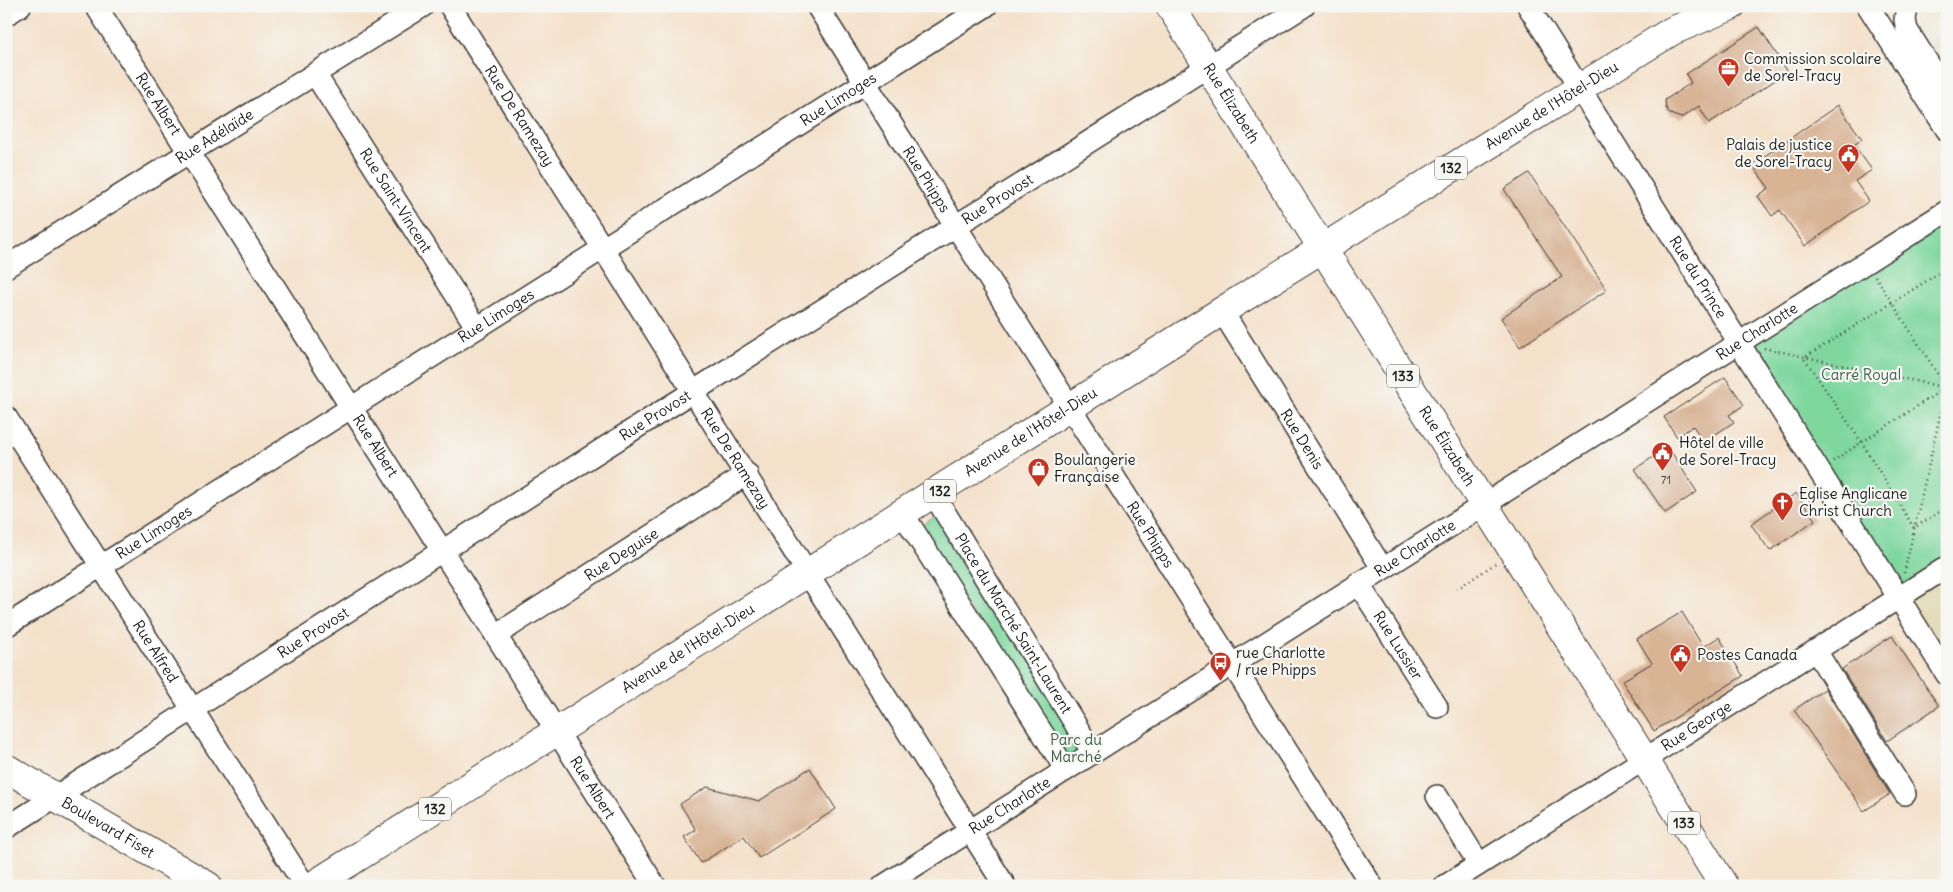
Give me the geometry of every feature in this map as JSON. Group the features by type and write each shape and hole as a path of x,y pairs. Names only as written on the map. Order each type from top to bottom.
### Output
{"main road":[{"name":"Rue Élizabeth","path":"1170,6 1724,886"},
{"name":"Avenue de l'Hôtel-Dieu","path":"312,886 934,495 1322,248 1672,31 1702,14 1731,6"},
{"name":"Boulevard Fiset","path":"6,768 208,886"}],"street":[{"path":"6,15 20,6"},
{"name":"Rue Albert","path":"96,6 655,886"},
{"name":"Rue Adélaïde","path":"6,267 188,152 201,147 422,6"},
{"name":"Rue De Ramezay","path":"450,6 1005,886"},
{"name":"Rue Phipps","path":"817,6 1372,886"},
{"name":"Rue Limoges","path":"6,626 986,6"},
{"name":"Rue Provost","path":"6,828 1304,6"},
{"name":"Rue du Prince","path":"1528,6 1947,675"},
{"path":"1868,6 1947,130"},
{"path":"1907,6 1905,20 1907,30 1947,93"},
{"name":"Rue Saint-Vincent","path":"315,74 477,328"},
{"name":"Rue Charlotte","path":"883,886 1865,261 1947,211"},
{"name":"Rue Denis","path":"1222,311 1382,568"},
{"name":"Rue Alfred","path":"6,417 305,886"},
{"name":"Rue Deguise","path":"496,636 746,474"},
{"name":"Place du Marché Saint-Laurent","path":"934,495 1092,753"},
{"path":"903,514 1066,770"},
{"name":"Rue George","path":"1445,886 1947,567"},
{"name":"Rue Lussier","path":"1358,583 1437,707"},
{"path":"1816,651 1905,794"},
{"path":"1437,796 1479,864"}],"path":[{"path":"1865,261 1947,387 1898,598"},
{"path":"1804,358 1947,268"},
{"path":"1738,342 1804,358 1947,387"},
{"path":"1804,358 1862,443 1914,528"},
{"path":"1818,470 1947,387"},
{"path":"1914,528 1947,507"},
{"path":"1457,589 1514,551"}],"shaded area":[{"path":"1925,6 1947,6 1947,83 1915,29"},
{"path":"1947,565 1947,676 1898,596"}],"green space":[{"name":"Carré Royal","path":"1947,217 1947,564 1898,596 1741,346"},
{"name":"Parc du Marché","path":"937,515 1099,753 1071,772 918,528"}],"building":[{"path":"1759,27 1788,72 1709,123 1699,106 1681,118 1670,114 1666,108 1665,100 1691,83 1686,74"},
{"path":"1838,105 1862,139 1854,145 1872,170 1855,181 1869,201 1805,246 1780,210 1772,216 1758,196 1769,188 1752,165"},
{"path":"1529,173 1607,290 1520,347 1501,318 1562,277 1504,189"},
{"path":"1725,377 1744,405 1729,415 1734,422 1704,442 1693,426 1677,437 1664,417"},
{"path":"1668,447 1697,492 1665,513 1635,469"},
{"name":"Eglise Anglicane Christ Church","path":"1796,493 1815,520 1770,551 1751,524"},
{"path":"1682,612 1703,647 1719,637 1743,676 1654,731 1622,681 1652,663 1637,639"},
{"path":"1892,636 1939,706 1887,741 1842,669"},
{"path":"1825,689 1890,794 1864,811 1794,710"},
{"path":"810,768 836,809 759,858 744,836 701,863 684,837 696,830 680,804 707,787 759,801"}],"place":[{"name":"Commission scolaire de Sorel-Tracy","path":"1728,87"},
{"name":"Palais de justice de Sorel-Tracy","path":"1848,173"},
{"name":"Hôtel de ville de Sorel-Tracy","path":"1663,471"},
{"name":"Boulangerie Française","path":"1038,488"},
{"name":"Eglise Anglicane Christ Church","path":"1783,522"},
{"name":"Postes Canada","path":"1681,674"},
{"name":"rue Charlotte / rue Phipps","path":"1220,681"}]}
